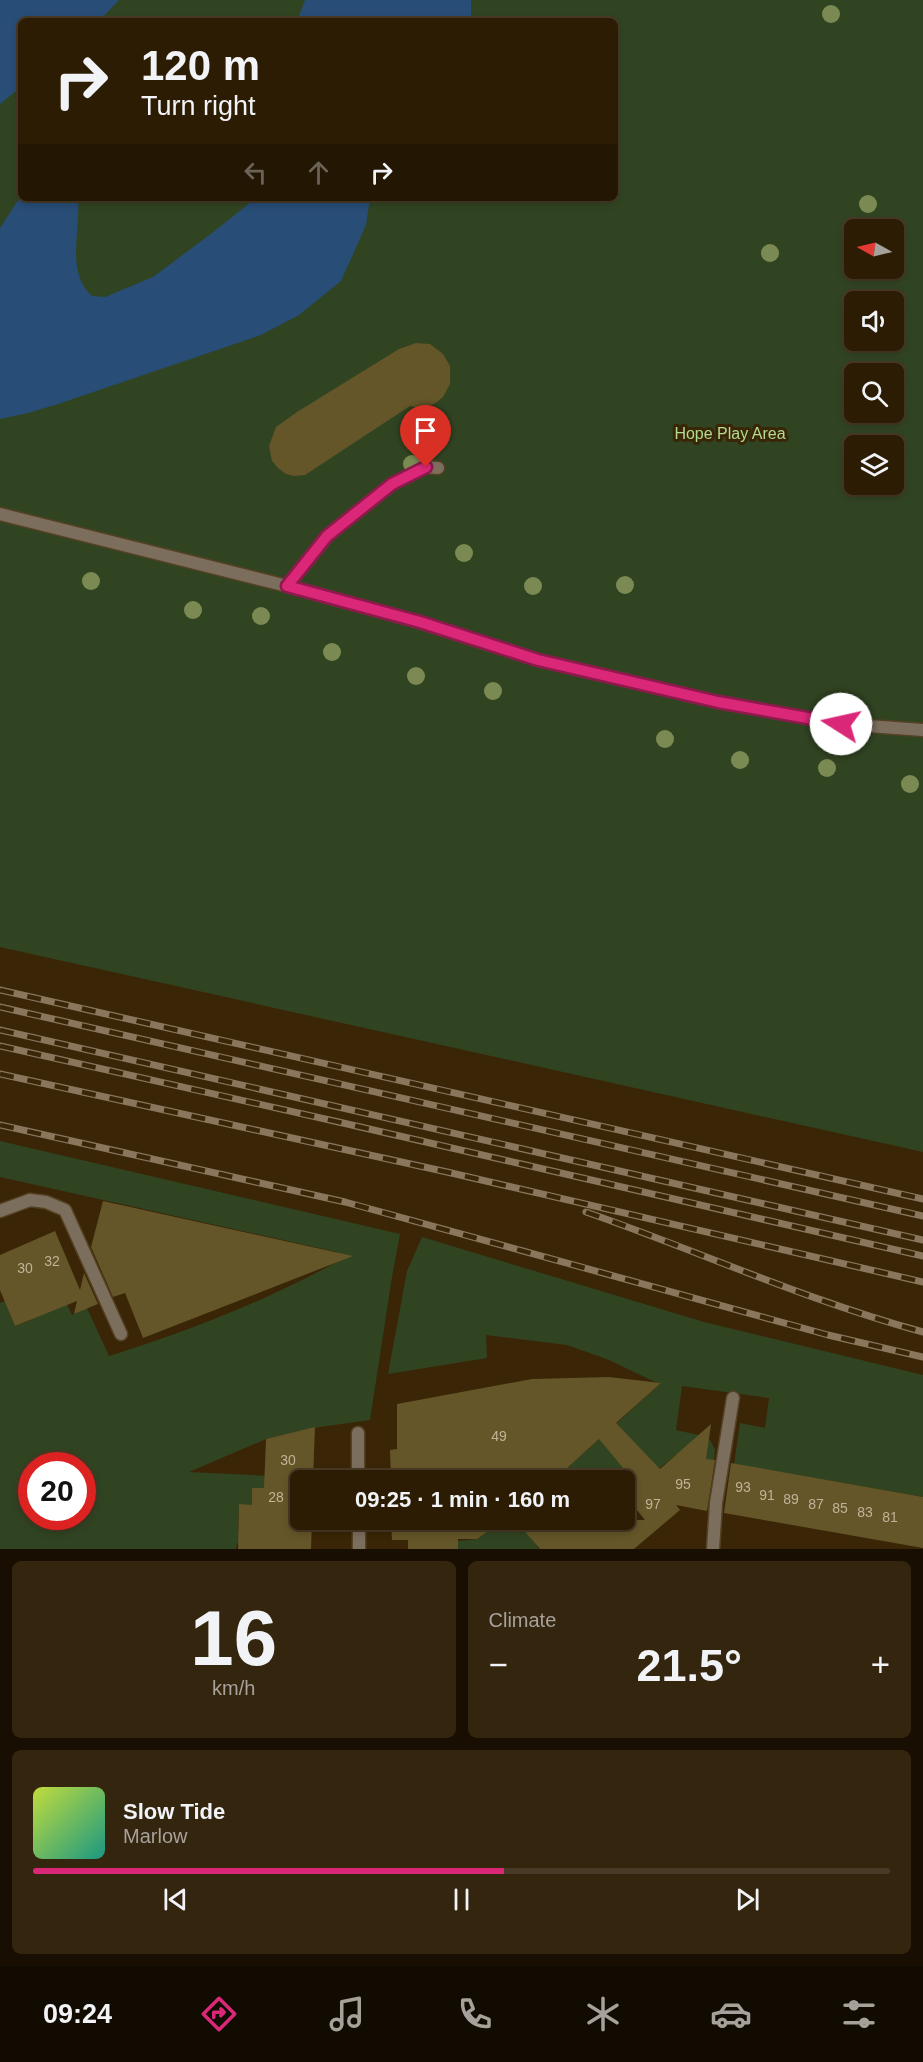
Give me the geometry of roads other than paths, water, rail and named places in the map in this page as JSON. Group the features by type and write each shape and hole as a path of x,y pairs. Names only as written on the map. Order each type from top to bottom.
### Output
{"street":[{"path":"287,586 327,536 392,484 426,467 438,468"},
{"path":"0,514 420,622 538,660 718,702 841,724 923,730"},
{"path":"0,1210 30,1200 46,1202 65,1209 121,1334"},
{"path":"713,1549 716,1503 733,1398"},
{"path":"358,1433 358,1470"},
{"path":"358,1530 359,1549"}],"water":[{"path":"0,0 119,0 102,18 18,18 18,89 0,104"},
{"path":"305,0 471,0 471,18 298,18"},
{"path":"18,201 78,201 76,263 79,275 92,296 105,297 153,277 250,201 370,201 366,225 341,281 299,315 261,335 58,404 0,419 0,228"}],"railway":[{"path":"0,990 923,1199"},
{"path":"0,1007 923,1216"},
{"path":"0,1030 923,1240"},
{"path":"0,1046 923,1256"},
{"path":"0,1074 447,1172 923,1282"},
{"path":"0,1125 345,1202 828,1335 923,1357"},
{"path":"586,1212 795,1291 923,1332"}],"park label":[{"name":"Hope Play Area","path":"730,433"}]}
